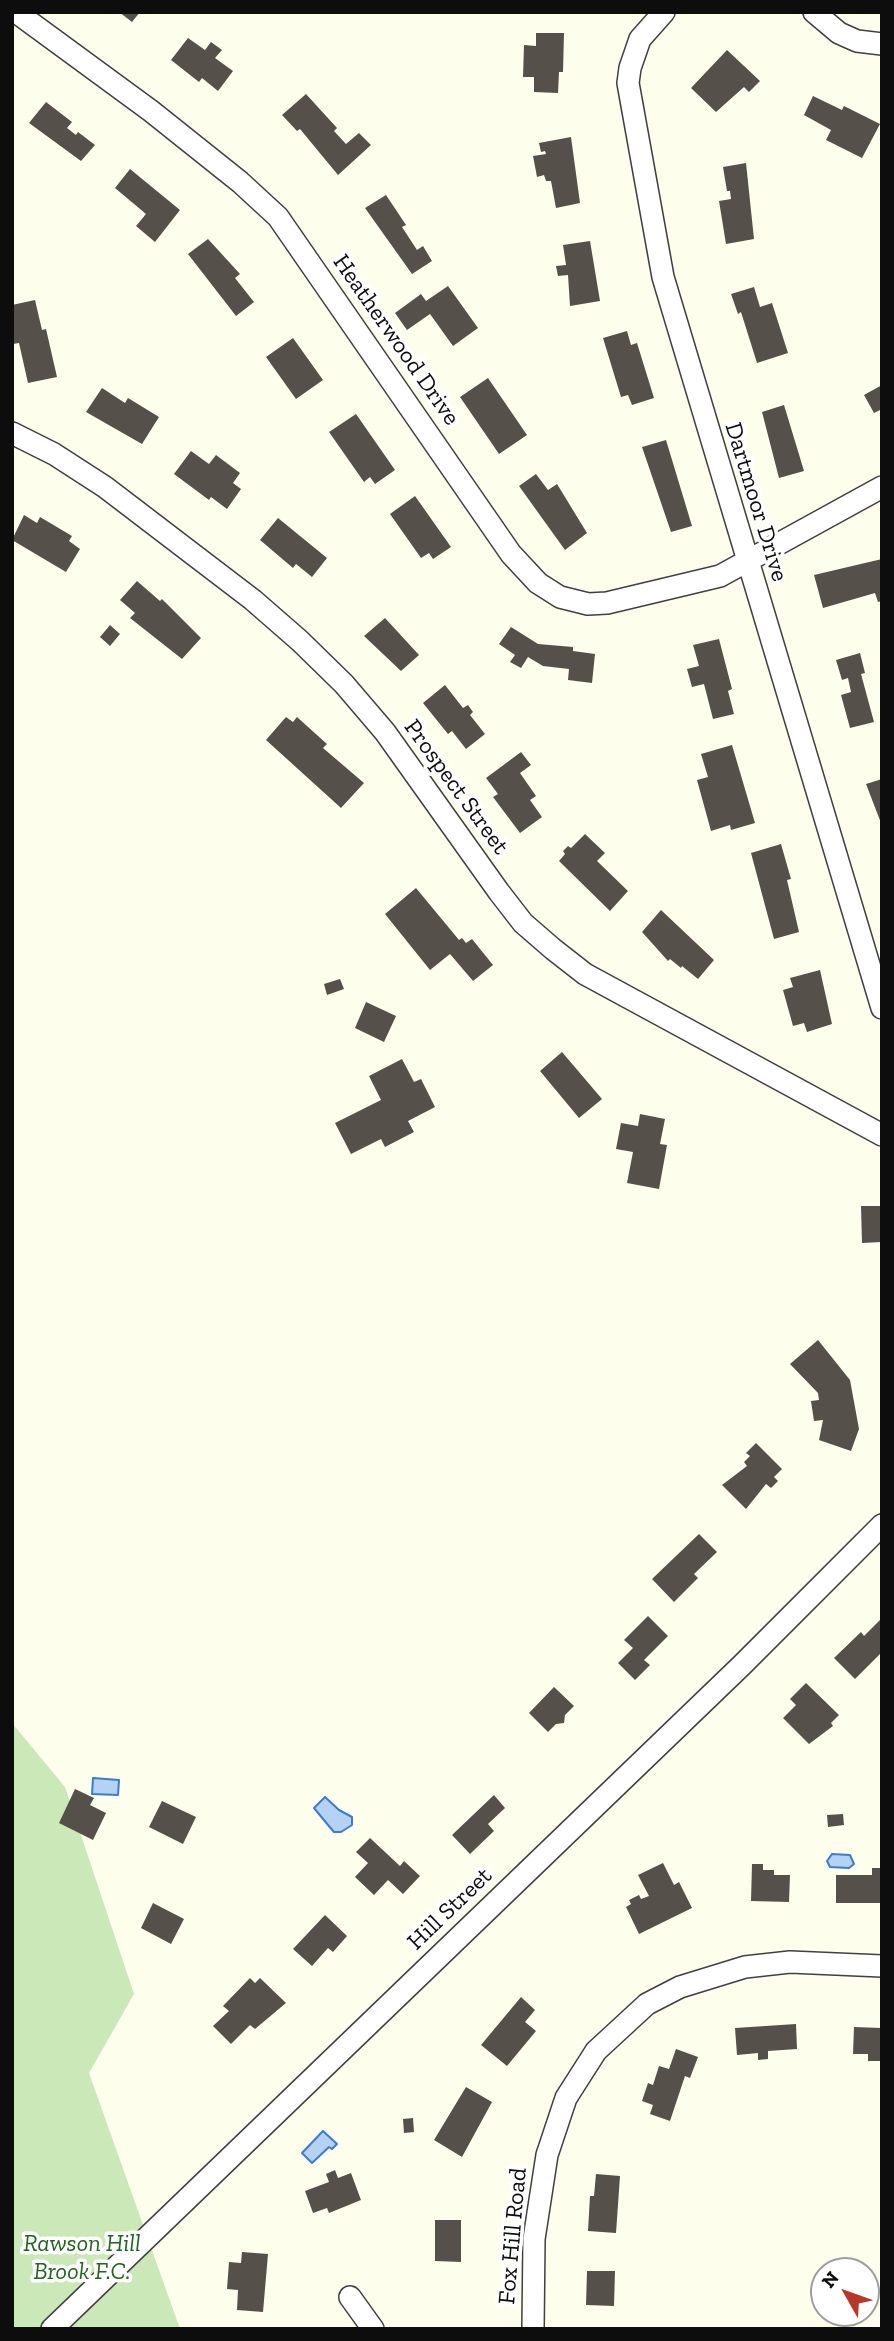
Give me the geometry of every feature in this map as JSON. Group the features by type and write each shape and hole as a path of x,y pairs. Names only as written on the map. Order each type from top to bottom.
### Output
{"street":[{"name":"Heatherwood Drive","path":"16,12 151,111 240,182 278,217 511,554 538,583 574,602 607,603 720,576 747,564 882,487"},
{"name":"Dartmoor Drive","path":"664,12 649,26 634,54 629,76 629,99 663,277 881,1003"},
{"path":"814,12 839,33 857,41 882,44"},
{"name":"Prospect Street","path":"12,433 54,454 105,487 253,600 300,641 344,684 385,732 515,913 553,949 585,974 880,1129"},
{"name":"Hill Street","path":"52,2329 741,1665 882,1525"},
{"name":"Fox Hill Road","path":"533,2329 534,2239 547,2155 566,2098 596,2051 647,2004 680,1987 745,1967 790,1962 882,1966"},
{"path":"350,2297 373,2329"}],"green space":[{"name":"Rawson Hill Brook F.C.","path":"12,1723 65,1787 134,1994 89,2073 180,2329 12,2329"}],"water":[{"path":"93,1778 119,1780 118,1795 92,1794"},
{"path":"325,1797 339,1810 352,1817 352,1825 341,1832 334,1832 314,1808"},
{"path":"832,1854 850,1855 854,1864 849,1868 830,1867 827,1861"},
{"path":"323,2131 337,2144 332,2149 329,2147 312,2163 302,2153"}],"building":[{"path":"119,12 140,12 132,22"},
{"path":"536,33 564,33 563,72 559,72 558,93 534,92 534,77 523,77 524,45 536,46"},
{"path":"188,38 205,50 211,42 222,50 215,58 233,71 218,91 202,78 199,82 171,60"},
{"path":"727,50 760,81 749,92 744,87 716,112 691,88"},
{"path":"306,94 337,128 334,131 346,144 359,133 371,145 338,175 300,129 297,131 282,115"},
{"path":"813,96 842,110 844,106 880,124 862,158 826,140 831,130 804,115"},
{"path":"46,102 72,122 67,128 76,135 78,132 95,145 81,161 29,123"},
{"path":"571,137 580,203 556,208 551,181 546,181 544,175 537,177 533,156 546,154 545,151 541,152 539,143"},
{"path":"746,163 754,239 726,244 719,201 731,199 723,167"},
{"path":"130,169 180,210 155,242 136,226 146,214 115,188"},
{"path":"386,195 406,225 402,227 417,250 423,246 432,261 412,274 365,208"},
{"path":"208,239 240,274 235,278 254,302 236,316 188,254"},
{"path":"590,241 600,301 570,306 568,275 558,276 556,266 566,265 563,245"},
{"path":"448,286 478,328 453,346 430,314 407,330 395,313 421,294 426,301"},
{"path":"754,287 760,307 772,303 788,353 757,363 741,312 738,314 731,294"},
{"path":"35,300 42,330 46,329 57,377 28,383 19,343 13,344 12,340 12,305"},
{"path":"627,331 631,345 637,343 654,398 632,405 628,395 621,397 603,338"},
{"path":"293,338 323,380 296,399 266,357"},
{"path":"488,378 527,435 499,454 460,397"},
{"path":"882,385 882,409 874,413 864,395"},
{"path":"102,388 125,403 128,398 159,417 142,444 86,412"},
{"path":"784,405 804,471 779,478 762,412"},
{"path":"356,414 395,470 375,484 370,477 364,482 329,432"},
{"path":"666,440 692,526 671,532 642,447"},
{"path":"191,451 209,464 216,455 240,473 233,483 241,489 227,509 211,497 209,500 174,474"},
{"path":"536,474 548,490 557,484 587,533 565,550 519,486"},
{"path":"415,496 451,547 433,559 429,553 421,558 390,514"},
{"path":"24,515 37,523 40,517 72,536 69,541 80,549 66,572 12,540"},
{"path":"278,518 327,558 312,577 296,564 293,568 260,540"},
{"path":"882,559 882,601 878,602 875,593 823,608 814,575"},
{"path":"137,581 160,601 162,599 201,638 182,659 130,618 135,613 120,600"},
{"path":"385,618 419,655 401,671 364,636"},
{"path":"110,625 120,634 110,646 100,637"},
{"path":"511,627 538,644 573,647 573,651 595,654 592,683 568,680 569,669 543,666 528,657 521,668 510,662 515,655 499,644"},
{"path":"719,639 732,689 728,691 734,714 713,719 704,684 692,687 687,669 699,666 693,645"},
{"path":"860,653 865,673 861,674 874,722 850,728 841,695 851,692 848,678 842,680 836,660"},
{"path":"445,685 463,708 468,705 473,712 470,715 485,734 466,749 452,731 448,734 423,703"},
{"path":"286,717 293,722 297,717 327,744 323,748 364,783 341,808 266,740"},
{"path":"732,745 755,823 731,830 730,825 711,831 697,780 708,777 701,754"},
{"path":"521,752 531,765 520,773 536,796 530,800 542,817 520,833 493,797 498,794 486,778"},
{"path":"882,779 882,823 881,823 866,784"},
{"path":"585,834 605,853 597,861 628,891 610,911 559,861 565,854 563,851 568,846 571,848"},
{"path":"781,844 791,879 787,880 799,932 774,939 751,853"},
{"path":"416,888 459,940 462,938 466,943 472,939 493,965 473,981 450,954 430,970 385,914"},
{"path":"661,910 714,960 698,979 682,966 681,968 670,959 668,961 642,932"},
{"path":"820,970 832,1024 807,1032 804,1023 793,1026 783,990 793,987 790,978"},
{"path":"340,979 344,989 327,995 324,984"},
{"path":"366,1002 396,1016 384,1042 355,1028"},
{"path":"562,1052 602,1099 579,1118 540,1071"},
{"path":"402,1059 414,1082 421,1079 435,1107 408,1121 414,1132 385,1147 381,1139 351,1154 335,1123 381,1100 369,1076"},
{"path":"640,1114 665,1119 660,1144 667,1145 659,1189 627,1183 633,1152 616,1149 621,1123 638,1126"},
{"path":"861,1206 882,1206 882,1242 862,1243"},
{"path":"818,1340 850,1380 859,1429 851,1451 819,1440 823,1420 814,1421 811,1401 819,1400 818,1393 790,1364"},
{"path":"756,1443 782,1469 774,1477 778,1481 771,1488 766,1484 746,1509 722,1485 747,1466 744,1462 750,1456 746,1453"},
{"path":"699,1534 717,1552 694,1574 698,1578 674,1602 652,1579"},
{"path":"648,1616 668,1636 644,1660 650,1665 635,1680 618,1663 633,1648 624,1640"},
{"path":"882,1618 882,1652 855,1679 834,1658 861,1632 864,1636"},
{"path":"806,1683 839,1715 831,1723 833,1726 809,1744 783,1718 796,1705 790,1699"},
{"path":"554,1687 574,1706 565,1715 564,1723 556,1724 548,1732 529,1713"},
{"path":"75,1789 94,1798 90,1805 106,1813 93,1840 59,1823"},
{"path":"494,1795 505,1808 488,1824 494,1831 470,1854 452,1835"},
{"path":"162,1801 196,1817 183,1844 149,1827"},
{"path":"843,1814 844,1825 828,1827 827,1815"},
{"path":"370,1838 400,1866 404,1861 420,1876 403,1894 388,1880 374,1895 355,1877 368,1863 356,1852"},
{"path":"663,1863 674,1885 679,1882 692,1908 639,1934 626,1907 631,1904 629,1900 639,1895 641,1899 649,1896 638,1875"},
{"path":"752,1864 763,1864 763,1870 774,1870 774,1875 790,1875 789,1902 751,1901"},
{"path":"872,1868 882,1868 882,1903 836,1903 836,1875 872,1875"},
{"path":"153,1903 184,1919 171,1944 141,1928"},
{"path":"325,1915 347,1936 333,1952 328,1948 312,1966 293,1949"},
{"path":"250,1978 255,1983 260,1978 286,2003 255,2029 250,2025 231,2044 213,2026 229,2011 223,2006"},
{"path":"521,1997 535,2010 525,2022 536,2031 507,2066 481,2045"},
{"path":"796,2024 797,2049 768,2051 768,2059 758,2060 758,2053 737,2055 735,2028"},
{"path":"854,2027 881,2028 882,2061 868,2061 868,2054 853,2054"},
{"path":"676,2049 698,2057 690,2078 685,2076 670,2121 650,2114 653,2105 642,2101 648,2083 653,2085 659,2066 669,2069"},
{"path":"466,2087 492,2102 462,2157 434,2140"},
{"path":"413,2118 414,2132 404,2133 403,2119"},
{"path":"335,2170 338,2178 351,2173 361,2200 329,2213 327,2208 313,2213 305,2191 329,2182 326,2174"},
{"path":"596,2174 620,2176 616,2233 588,2231 590,2196 594,2196"},
{"path":"435,2220 461,2220 461,2262 435,2261"},
{"path":"242,2252 268,2254 263,2312 237,2310 238,2290 227,2289 229,2262 241,2263"},
{"path":"587,2271 615,2271 614,2306 586,2305"}]}
